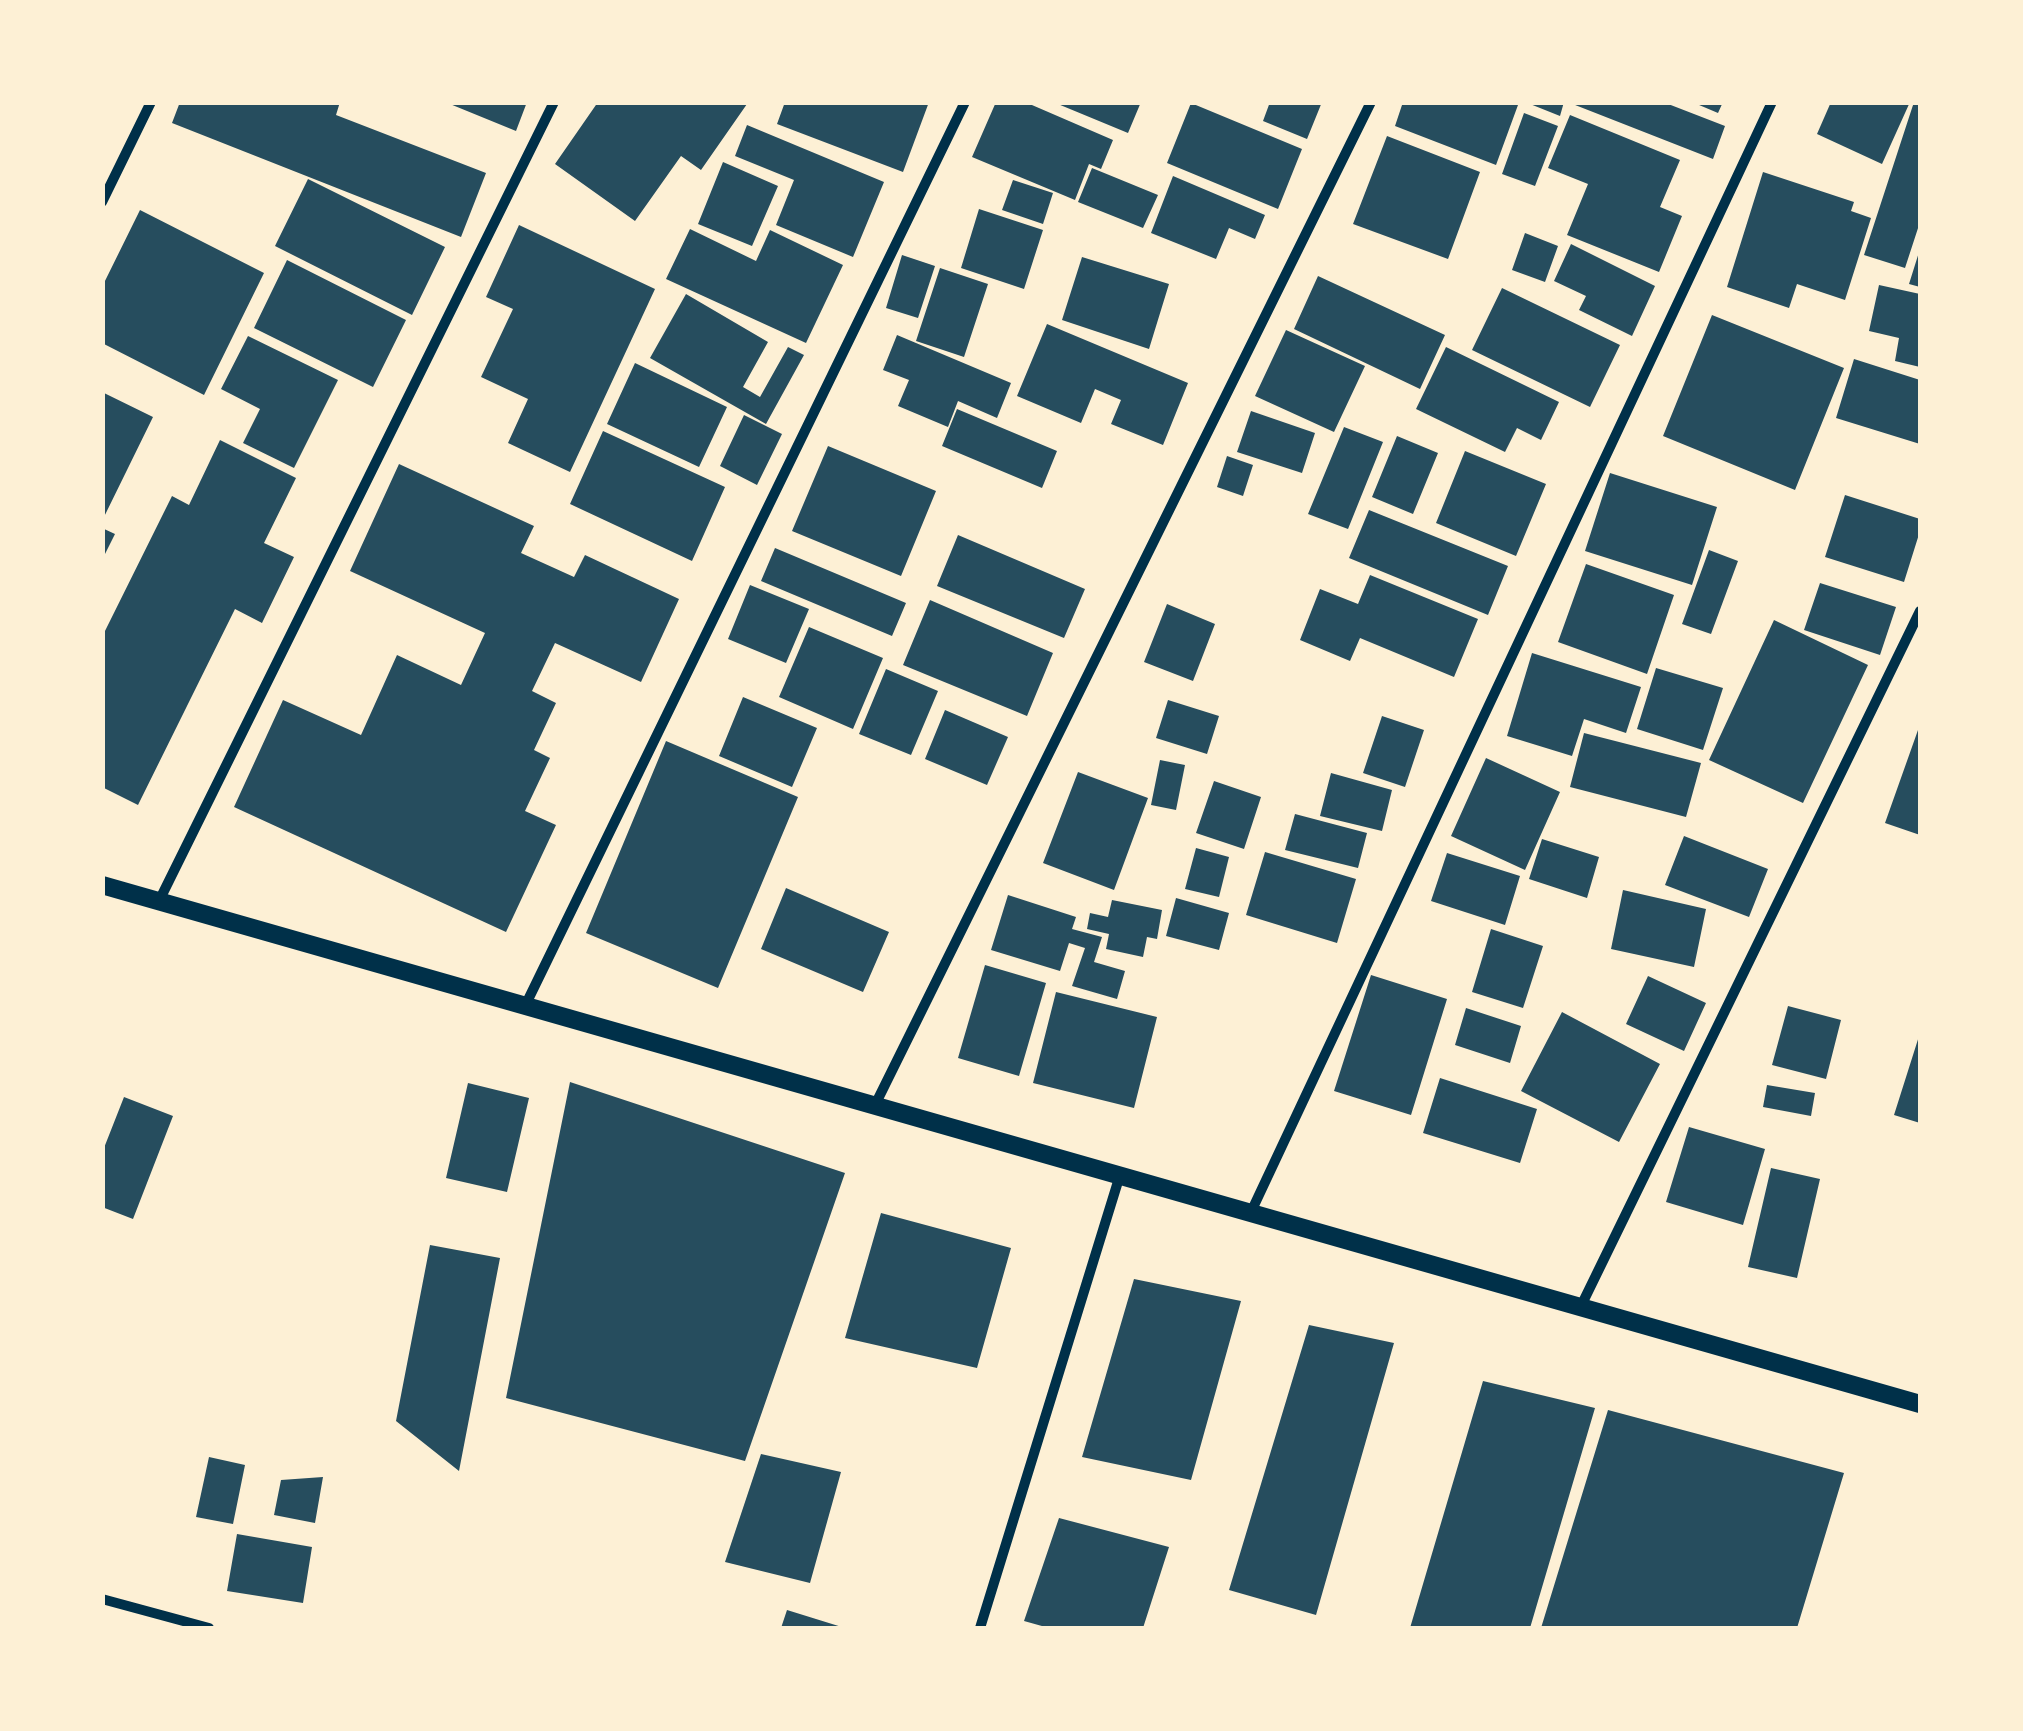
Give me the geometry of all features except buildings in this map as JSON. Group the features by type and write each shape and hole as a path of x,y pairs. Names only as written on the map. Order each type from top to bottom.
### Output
{"street":[{"path":"102,202 151,102"},
{"path":"159,901 554,102"},
{"path":"524,1006 965,102"},
{"path":"875,1105 1371,102"},
{"path":"1251,1212 1772,102"},
{"path":"1581,1306 1920,612"},
{"path":"102,885 1920,1404"},
{"path":"980,1628 1120,1174"},
{"path":"102,1600 210,1628"}]}
